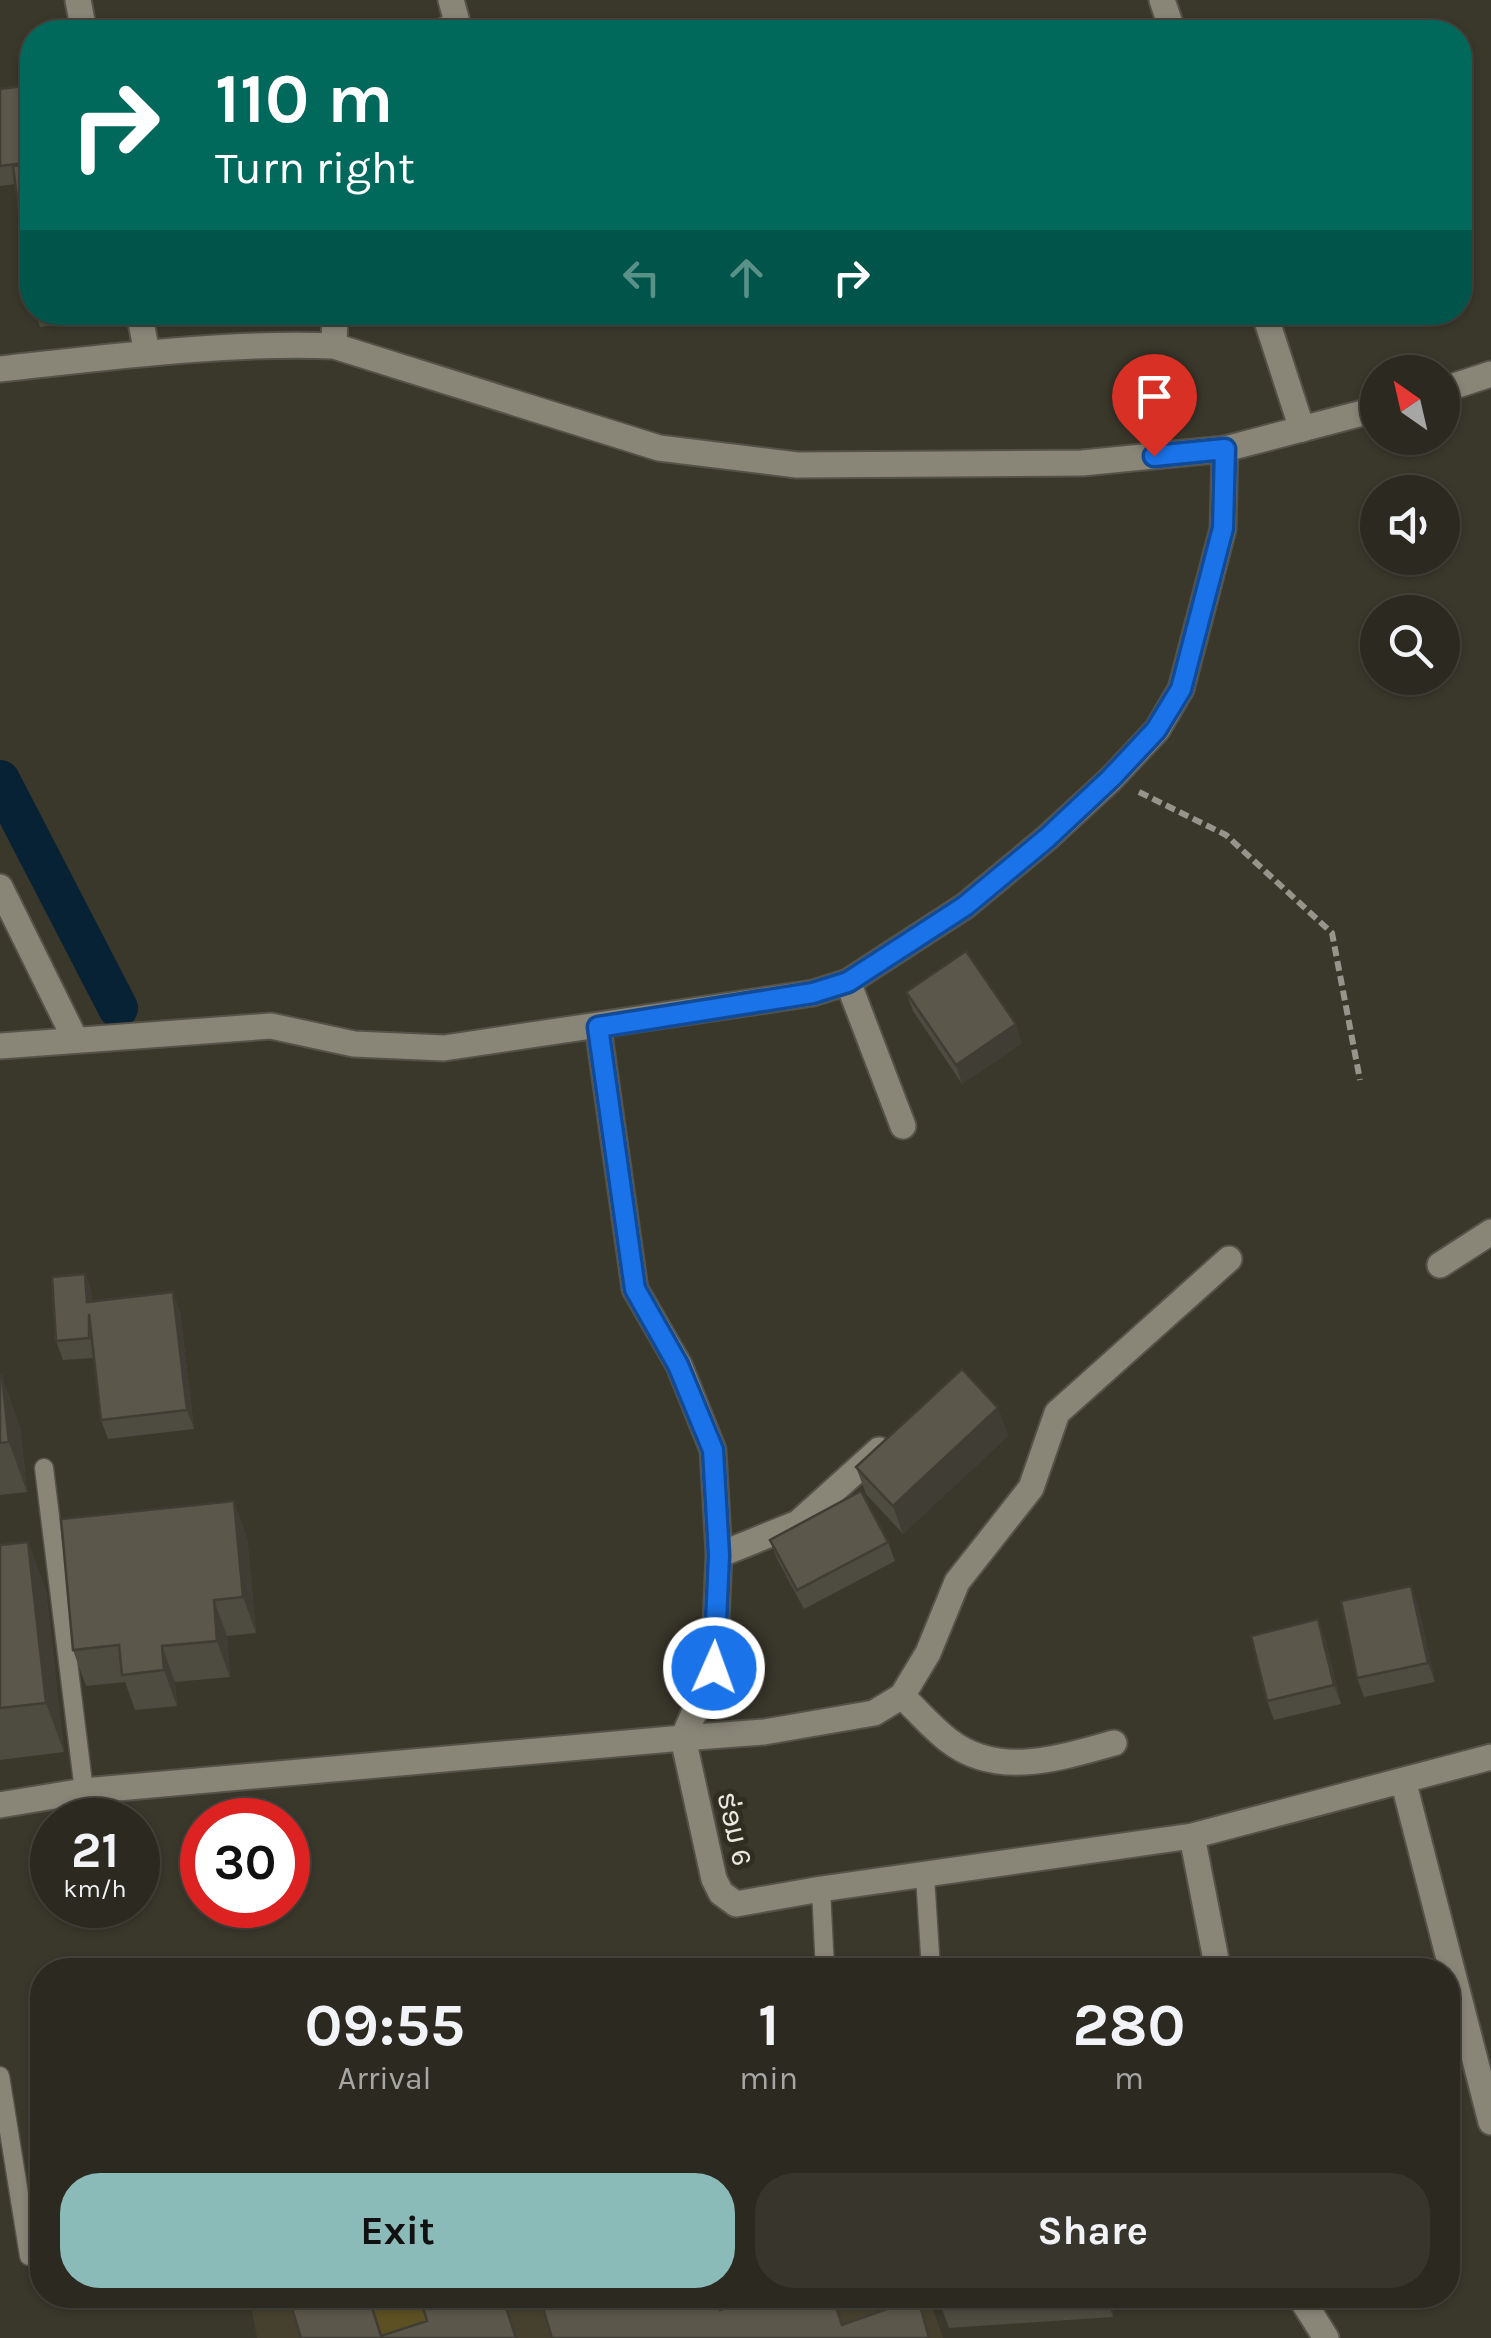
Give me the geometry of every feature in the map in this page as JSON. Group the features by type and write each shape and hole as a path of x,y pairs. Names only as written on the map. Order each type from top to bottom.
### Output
{"street":[{"path":"142,325 147,353"},
{"path":"334,346 335,325"},
{"path":"1268,325 1302,430"},
{"path":"0,368 147,353 288,344 334,346 659,448 797,464 1082,463 1225,449 1360,414"},
{"path":"1460,384 1491,374"},
{"path":"0,1046 271,1026 354,1044 444,1048 813,993 848,982 965,906 1111,778 1156,730 1181,689 1223,528 1225,449"},
{"path":"0,887 75,1039"},
{"path":"848,982 903,1126"},
{"path":"598,1027 635,1289 678,1365 713,1450 719,1555 714,1668 683,1738"},
{"path":"1440,1265 1491,1232"},
{"path":"0,1805 84,1791 764,1732 874,1713 902,1696 928,1653 957,1582 1031,1488 1057,1413 1228,1260"},
{"path":"719,1555 798,1523 900,1430"},
{"path":"902,1696 950,1742 986,1760 1014,1764 1053,1759 1114,1743"},
{"name":"ຮ່ອມ 6","path":"683,1738 714,1879 721,1893 736,1904 1192,1836 1491,1757"},
{"path":"1403,1780 1449,1958"},
{"path":"1192,1836 1216,1958"},
{"path":"1460,2002 1491,2122"},
{"path":"1307,2308 1326,2338"}],"lane":[{"path":"44,1468 84,1791"},
{"path":"924,1876 930,1958"},
{"path":"821,1889 824,1958"},
{"path":"0,2076 29,2256"}],"path":[{"path":"1111,778 1226,835 1332,933 1360,1080"}],"shaded area":[{"path":"251,2308 933,2308 943,2338 257,2338"},
{"path":"372,2308 424,2308 434,2338 382,2338"}],"building":[{"path":"20,86 20,164 0,166 0,89"},
{"path":"20,165 20,221 13,166"},
{"path":"966,951 1016,1024 956,1065 906,992"},
{"path":"85,1274 87,1302 173,1292 187,1410 101,1420 89,1314 89,1338 56,1341 52,1277"},
{"path":"962,1369 998,1408 893,1506 856,1467"},
{"path":"0,1377 9,1442 0,1443"},
{"path":"861,1491 888,1542 797,1590 770,1540"},
{"path":"234,1501 243,1597 214,1600 217,1641 162,1646 164,1670 122,1675 119,1645 73,1650 61,1519"},
{"path":"28,1542 46,1703 0,1708 0,1545"},
{"path":"1411,1586 1428,1663 1357,1678 1341,1601"},
{"path":"1318,1619 1334,1685 1267,1701 1251,1636"},
{"path":"292,2308 372,2308 381,2336 427,2321 423,2308 506,2308 516,2338 301,2338"},
{"path":"543,2308 836,2308 842,2325 890,2308 921,2308 929,2338 552,2338"}],"waterway":[{"path":"0,780 118,1008"}],"route":[{"path":"714,1668 719,1555 713,1450 678,1365 635,1289 598,1027 813,993 848,982 965,906 1111,778 1156,730 1181,689 1223,528 1225,449 1154,456"}]}
